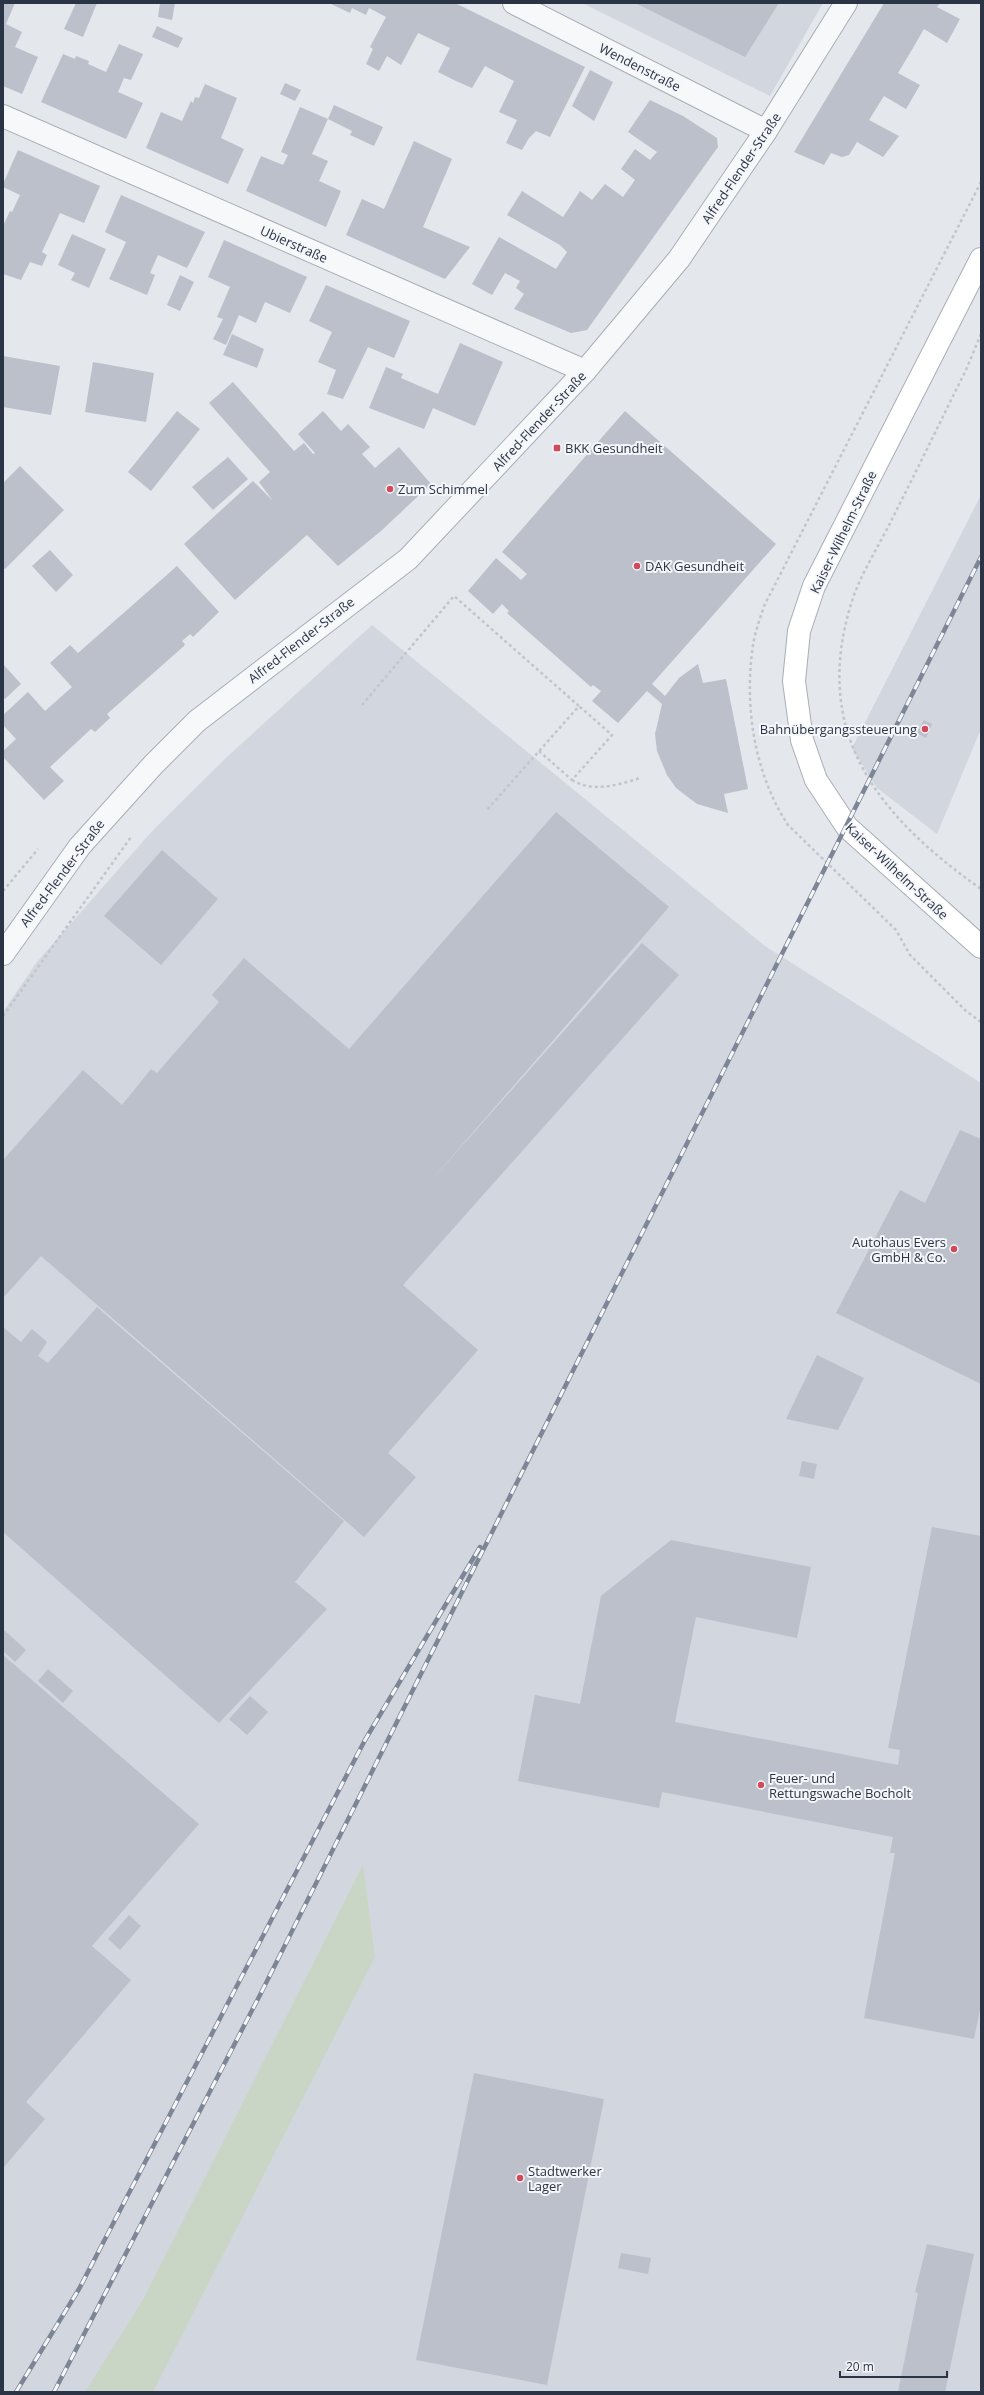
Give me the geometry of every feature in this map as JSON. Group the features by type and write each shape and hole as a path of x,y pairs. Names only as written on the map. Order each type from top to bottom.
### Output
{"main road":[{"name":"Kaiser-Wilhelm-Straße","path":"981,259 814,586 799,631 794,682 802,740 816,780 847,827 981,947"}],"street":[{"name":"Wendenstraße","path":"514,3 766,131"},
{"name":"Alfred-Flender-Straße","path":"3,954 80,846 154,764 197,721 408,559 585,371 679,259 766,131 846,3"},
{"name":"Ubierstraße","path":"3,116 585,371"}],"path":[{"path":"981,182 764,606 753,643 749,683 754,732 762,774 775,804 788,825 896,930 910,955 966,1010 981,1022"},
{"path":"981,334 966,370 852,599 841,644 838,688 850,743 870,782 886,807 954,870 981,889"},
{"path":"362,705 454,596 612,735 572,780"},
{"path":"486,811 579,706"},
{"path":"539,751 581,786 603,787 640,778"},
{"path":"3,1016 135,832"},
{"path":"3,891 41,845"}],"shaded area":[{"path":"582,3 823,3 770,96"},
{"path":"981,495 981,729 937,834 877,788 852,748"},
{"path":"372,625 765,946 981,1083 981,2392 3,2392 3,1012 37,962 154,829 228,756"}],"green space":[{"path":"363,1865 375,1957 153,2392 85,2392 144,2298"}],"building":[{"path":"3,3 15,3 6,24 22,32 15,47 38,57 22,94 3,86"},
{"path":"76,3 97,3 83,37 64,29"},
{"path":"160,3 175,3 172,20 158,17"},
{"path":"329,3 455,3 585,67 550,137 536,131 529,138 522,150 506,143 517,120 499,112 514,81 485,66 472,88 438,72 450,48 418,33 401,65 387,56 379,71 366,64 373,49 370,47 386,17 369,8 366,15 352,8 350,13"},
{"path":"635,3 779,3 745,57"},
{"path":"884,3 940,3 937,7 960,19 947,43 924,29 898,73 920,85 906,109 884,96 869,120 899,136 883,157 857,142 849,155 842,157 831,153 824,165 794,152"},
{"path":"157,26 183,38 178,48 152,37"},
{"path":"119,44 143,54 131,80 124,78 118,92 143,103 126,139 41,102 63,54 75,59 76,56 89,61 88,64 106,72"},
{"path":"590,70 613,82 594,121 572,106"},
{"path":"285,83 301,90 295,101 280,94"},
{"path":"205,84 237,98 221,138 244,149 228,184 146,148 161,112 182,121 191,101 193,103 195,97 199,98"},
{"path":"650,100 683,116 717,138 718,147 587,330 571,333 514,309 524,294 516,288 520,281 505,273 492,295 472,284 499,237 556,269 567,252 560,245 507,215 522,191 563,217 580,191 592,200 605,184 623,197 635,180 621,169 635,149 650,160 657,152 628,132"},
{"path":"334,105 383,127 374,146 350,135 352,131 328,119"},
{"path":"300,107 328,119 312,154 328,161 319,181 341,191 326,227 246,191 261,156 283,165 288,155 281,152"},
{"path":"414,141 452,159 423,227 470,247 445,279 346,235 362,199 384,209"},
{"path":"18,150 100,186 84,223 60,213 42,252 47,255 42,266 30,262 21,280 3,274 3,226 20,195 3,187 3,184"},
{"path":"121,195 205,232 187,268 158,255 150,273 155,275 147,295 109,279 126,242 105,232"},
{"path":"72,234 106,249 89,288 71,280 75,273 58,265"},
{"path":"224,240 307,277 290,313 265,302 256,323 239,315 226,345 213,339 223,319 217,317 230,287 208,277"},
{"path":"180,275 194,282 180,311 167,305"},
{"path":"326,285 410,321 394,358 368,347 343,399 327,394 336,370 318,362 332,332 309,321"},
{"path":"232,334 264,349 257,368 223,355"},
{"path":"460,343 503,362 475,426 433,408 424,429 369,408 386,367 403,374 401,378 438,394"},
{"path":"3,356 60,366 51,415 3,407"},
{"path":"93,362 154,373 146,422 85,412"},
{"path":"233,382 294,451 304,443 313,454 315,453 298,434 323,411 341,431 348,424 370,447 362,454 375,468 399,447 431,484 381,531 338,566 307,535 235,600 184,544 253,481 273,501 259,482 270,472 209,403"},
{"path":"177,411 200,429 151,491 128,472"},
{"name":"DAK Gesundheit","path":"625,411 776,544 652,684 665,696 679,678 698,664 703,683 726,679 748,789 724,794 728,813 697,804 676,788 667,775 657,751 655,734 662,704 647,691 618,723 592,701 601,691 593,685 591,687 507,613 509,611 502,604 493,614 468,591 496,558 521,580 527,574 502,552"},
{"path":"228,457 248,479 213,510 192,487"},
{"path":"20,466 64,510 5,569 3,568 3,483"},
{"path":"50,550 73,575 56,592 32,566"},
{"path":"177,566 219,612 193,637 190,634 182,641 185,644 184,646 107,714 110,718 95,732 91,729 50,767 64,781 44,800 3,757 3,751 16,739 3,725 3,715 28,692 45,711 72,687 50,663 70,645 78,653"},
{"path":"3,664 21,684 5,699 3,696"},
{"name":"Bahnübergangssteuerung","path":"924,720 932,724 926,738 917,733"},
{"path":"556,812 669,907 429,1183 642,943 679,975 403,1285 478,1350 388,1453 416,1477 364,1537 41,1256 3,1298 3,1160 83,1070 122,1105 151,1069 157,1073 219,1002 212,995 244,958 349,1049"},
{"path":"162,850 218,899 161,965 104,916"},
{"path":"960,1130 981,1139 981,1384 836,1313 900,1190 925,1203"},
{"path":"97,1307 344,1521 295,1582 327,1609 219,1723 3,1532 3,1327 21,1342 32,1329 47,1342 38,1356 48,1363"},
{"path":"817,1355 864,1378 838,1430 786,1419"},
{"path":"802,1461 817,1464 814,1479 799,1476"},
{"name":"Feuer- und Rettungswache Bocholt","path":"932,1527 981,1536 981,2005 974,2039 864,2018 895,1853 890,1853 893,1837 662,1792 659,1808 518,1781 535,1695 580,1704 601,1596 671,1540 811,1567 797,1638 696,1617 675,1722 898,1765 900,1750 888,1748"},
{"path":"3,1629 26,1650 15,1662 3,1651"},
{"path":"3,1655 199,1824 92,1946 131,1980 26,2102 45,2119 3,2168"},
{"path":"48,1669 73,1691 63,1703 38,1681"},
{"path":"250,1696 268,1712 247,1735 229,1719"},
{"path":"129,1915 141,1926 120,1950 108,1939"},
{"name":"Stadtwerker Lager","path":"474,2073 604,2099 547,2385 416,2360"},
{"path":"927,2244 974,2254 945,2392 898,2392 918,2293 915,2292"},
{"path":"621,2253 651,2258 648,2274 618,2268"}],"railway":[{"path":"54,2392 260,1995 981,557"},
{"path":"16,2392 79,2289 365,1740 480,1547"}],"place":[{"name":"BKK Gesundheit","path":"557,448"},
{"name":"Zum Schimmel","path":"390,489"},
{"name":"DAK Gesundheit","path":"637,566"},
{"name":"Bahnübergangssteuerung","path":"925,729"},
{"name":"Autohaus Evers GmbH & Co.","path":"954,1249"},
{"name":"Feuer- und Rettungswache Bocholt","path":"761,1785"},
{"name":"Stadtwerker Lager","path":"520,2178"}]}
